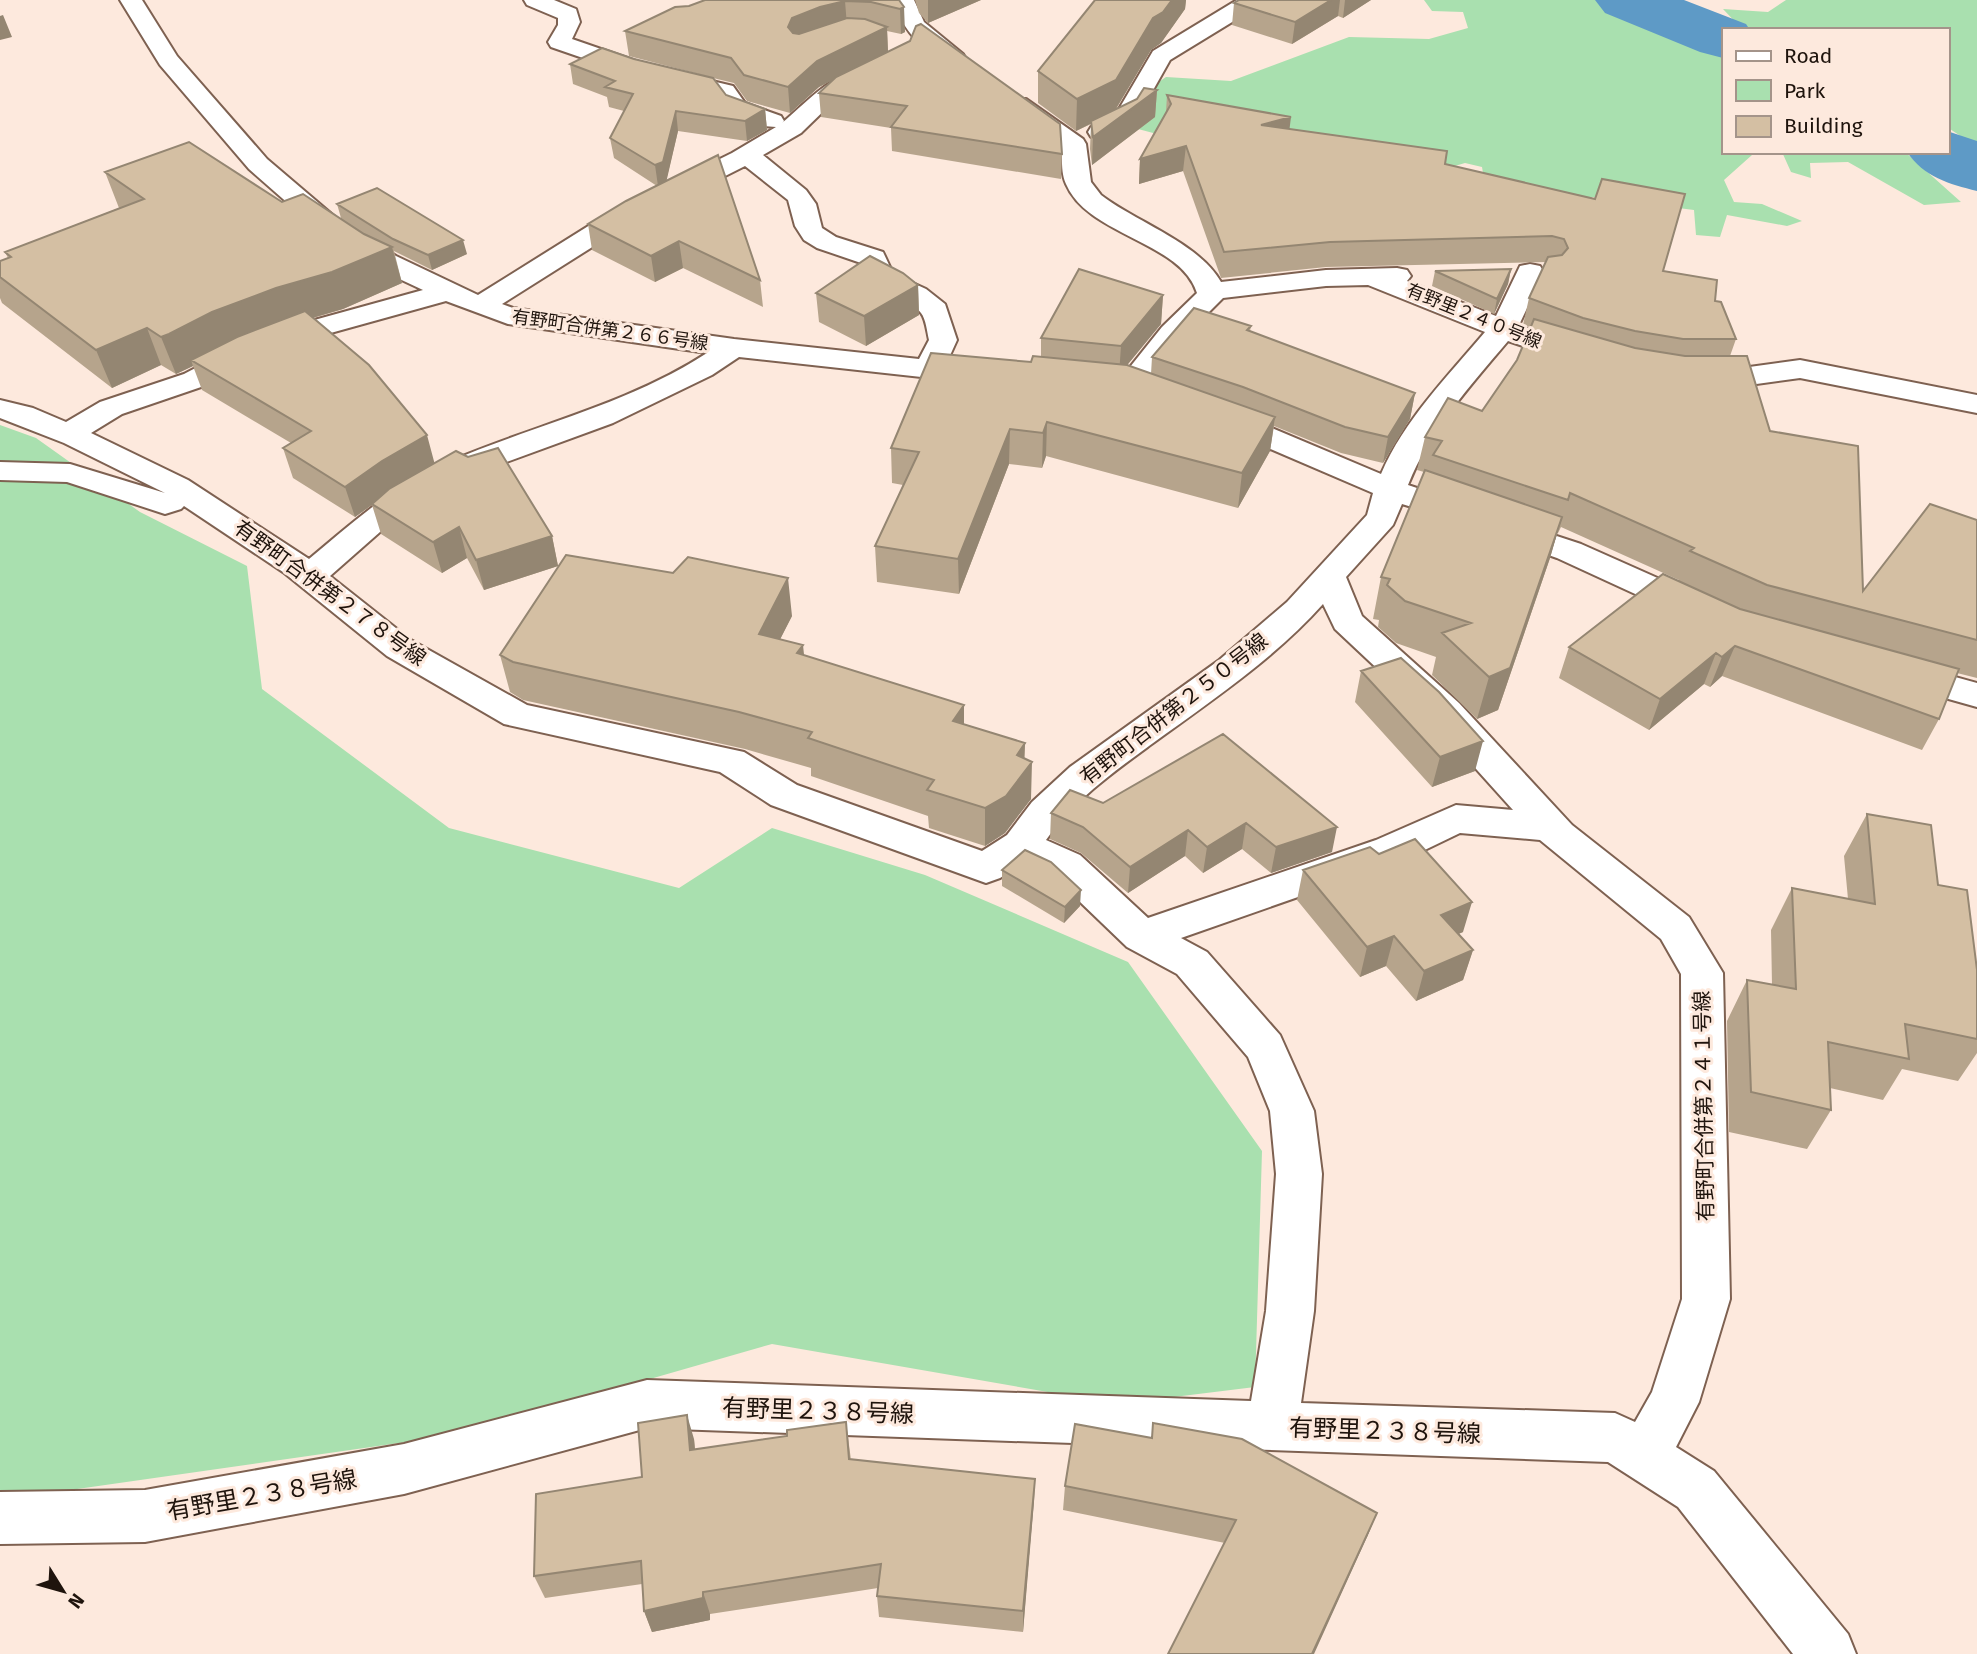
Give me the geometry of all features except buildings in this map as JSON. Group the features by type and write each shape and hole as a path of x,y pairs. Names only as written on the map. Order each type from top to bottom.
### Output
{"street":[{"name":"有野町合併第２６６号線","path":"131,0 168,60 258,163 332,228 386,262 480,306 508,316 734,348 996,375"},
{"path":"535,0 568,14 571,21 569,28 559,42 646,72 725,91 737,108 792,128"},
{"path":"1074,144 1125,119 1161,55 1252,0"},
{"path":"480,306 615,220 747,155 792,128 901,27 1074,144"},
{"path":"1074,144 1078,183 1083,192 1121,221 1175,252 1203,274 1211,291 1211,296 1115,387 1218,416 1390,489 1569,551 1728,624"},
{"path":"747,155 799,196 805,206 807,228 815,237 860,251 873,258 879,273 892,284 916,295 935,310 943,340 929,369"},
{"path":"1329,576 1382,518 1390,489 1404,456 1441,402 1503,329 1527,272"},
{"path":"1211,291 1326,278 1434,274"},
{"name":"有野里２４０号線","path":"1372,277 1553,348"},
{"path":"67,433 111,408 194,380 236,358 299,333 448,292"},
{"path":"309,576 386,510 457,469 602,417 702,369 734,348"},
{"path":"1674,377 1742,377 1800,369 1977,404"},
{"name":"有野町合併第２７８号線","path":"0,409 22,414 67,433 189,495 309,576 398,648 517,715 731,761 784,795 986,868 1021,845"},
{"path":"0,471 70,473 165,503 189,495"},
{"name":"有野町合併第２４１号線","path":"1329,576 1347,621 1446,712 1558,835 1675,928 1702,973 1706,1299 1674,1402 1643,1456"},
{"name":"有野町合併第２５０号線","path":"1021,845 1049,808 1112,755 1210,687 1310,600 1329,576"},
{"path":"1875,666 1977,695"},
{"path":"1141,936 1390,850 1456,819 1551,827"},
{"path":"1021,845 1066,865 1141,936 1192,963 1265,1047 1292,1111 1298,1187 1290,1311 1272,1427"},
{"name":"有野里２３８号線","path":"0,1518 145,1516 404,1469 647,1404 1615,1438 1643,1456"},
{"path":"1643,1456 1696,1489 1828,1654"}],"green space":[{"path":"1424,0 1624,0 1704,30 1722,40 1722,154 1752,155 1724,180 1734,202 1762,204 1802,221 1787,226 1727,215 1720,237 1696,235 1694,210 1592,197 1570,239 1485,185 1482,167 1465,163 1448,168 1157,134 1138,129 1153,86 1166,77 1231,81 1349,37 1429,39 1468,28 1463,12 1432,11"},
{"path":"1786,0 1977,0 1977,147 1949,128 1949,28 1741,28 1723,9 1768,12"},
{"path":"1783,154 1907,154 1961,202 1924,205 1848,162 1810,163 1811,178 1791,172"},
{"path":"0,425 36,438 140,512 247,566 262,689 449,828 679,888 772,828 925,875 1128,962 1262,1151 1255,1387 1117,1404 772,1344 455,1435 0,1500"}],"waterway":[{"path":"1627,0 1722,38"},
{"path":"1947,154 1977,169"}]}
